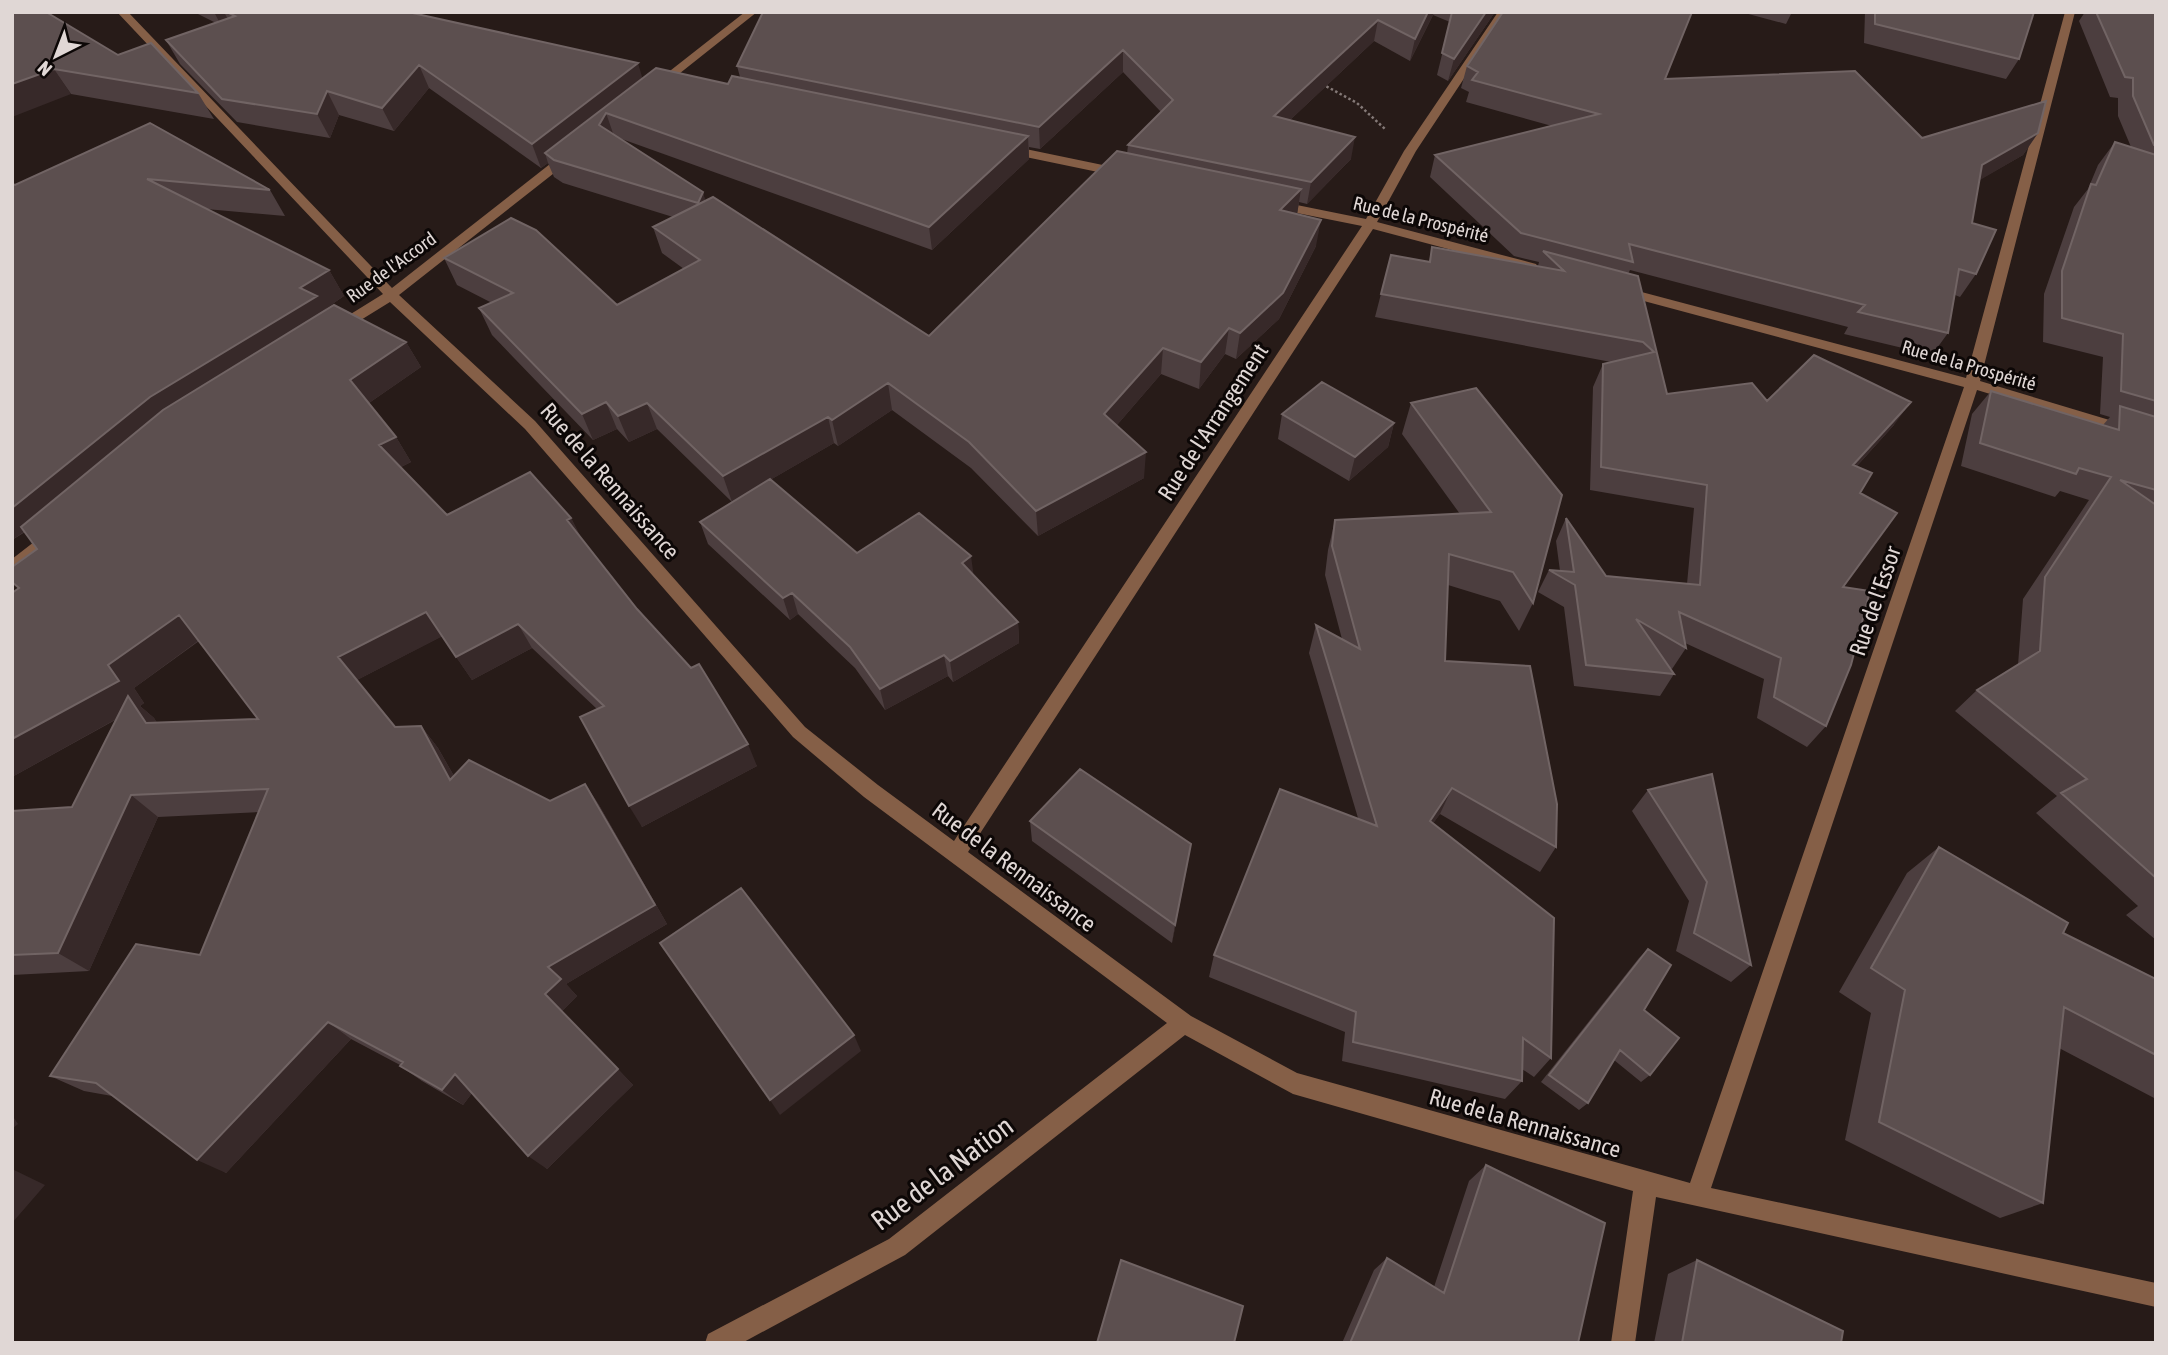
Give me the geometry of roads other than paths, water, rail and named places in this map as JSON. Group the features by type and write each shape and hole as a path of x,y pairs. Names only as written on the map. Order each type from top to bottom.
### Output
{"street":[{"name":"Rue de la Rennaissance","path":"122,12 173,55 391,295 530,425 799,732 956,854 1184,1023 1293,1083 1646,1183 2156,1295"},
{"path":"645,95 673,80 752,12"},
{"name":"Rue de l'Arrangement","path":"956,854 1370,224 1410,151 1503,12"},
{"name":"Rue de l'Essor","path":"1697,1196 1972,384 2069,14"},
{"name":"Rue de l'Accord","path":"324,337 391,295 582,145"},
{"path":"991,146 1140,177"},
{"name":"Rue de la Prospérité","path":"1262,202 1370,224 1544,271"},
{"name":"Rue de la Prospérité","path":"1611,288 1972,384 2156,439"},
{"path":"12,568 64,525"},
{"name":"Rue de la Nation","path":"717,1343 897,1247 1184,1023"},
{"path":"1623,1343 1646,1183"}]}
